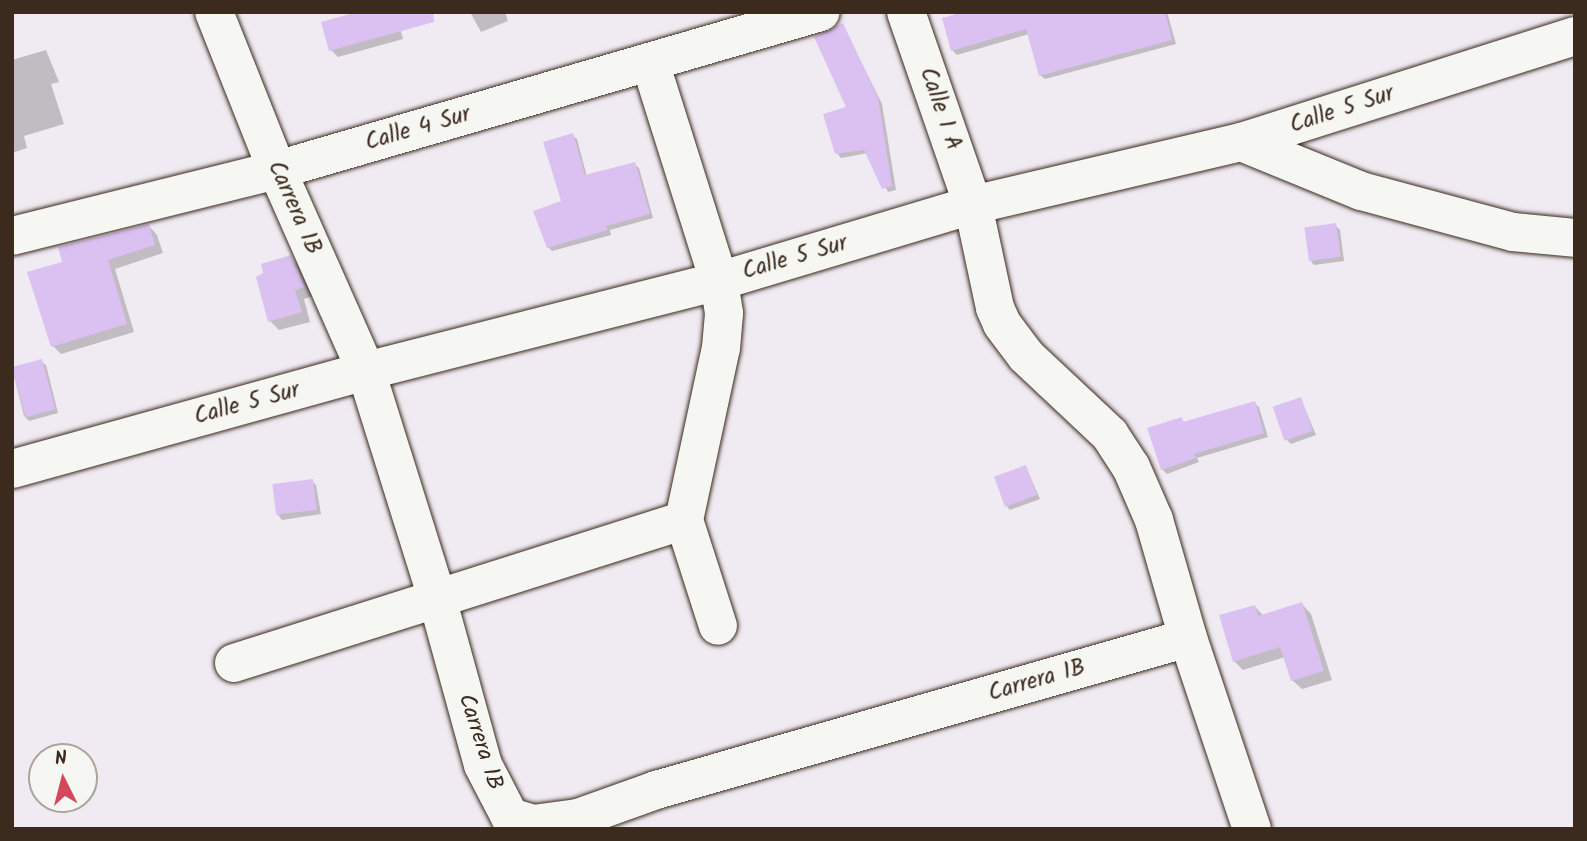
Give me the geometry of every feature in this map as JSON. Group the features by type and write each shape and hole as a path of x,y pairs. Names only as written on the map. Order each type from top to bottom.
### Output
{"street":[{"name":"Carrera 1B","path":"214,12 277,170 366,371 437,598 483,765 510,817 533,824 578,818 656,790 1188,638"},
{"name":"Calle 4 Sur","path":"12,236 277,170 821,12"},
{"name":"Calle 1 A","path":"906,12 973,205 995,308 1002,324 1026,356 1110,435 1130,467 1154,520 1188,638"},
{"name":"Calle 5 Sur","path":"12,469 366,371 719,281 973,205 1241,142 1575,36"},
{"path":"650,62 719,281 724,313 721,348 684,520 718,626"},
{"path":"1241,142 1361,191 1513,233 1575,238"},
{"path":"234,663 684,520"},
{"path":"1188,638 1252,829"}],"building":[{"path":"357,12 433,12 434,22 329,51 321,22"},
{"path":"963,12 1165,12 1172,40 1039,76 1026,29 951,51 942,18"},
{"path":"843,23 878,98 892,186 882,189 864,150 835,154 823,114 846,107 814,37"},
{"path":"573,133 585,175 635,162 650,214 606,226 608,230 547,248 533,211 561,201 543,142"},
{"path":"1336,223 1341,257 1309,261 1304,227"},
{"path":"149,224 155,245 108,260 127,324 51,347 27,272 62,262 58,247"},
{"path":"291,255 305,287 295,290 302,312 268,322 256,277 263,273 261,264"},
{"path":"42,359 55,409 26,417 12,367"},
{"path":"1301,397 1313,431 1284,441 1273,407"},
{"path":"1255,401 1264,433 1194,454 1196,458 1161,470 1147,428 1182,417 1183,422"},
{"path":"1026,465 1037,495 1005,507 994,477"},
{"path":"313,479 317,510 276,515 272,484"},
{"path":"1302,602 1324,671 1291,681 1280,647 1233,662 1219,615 1255,605 1258,616"}]}
